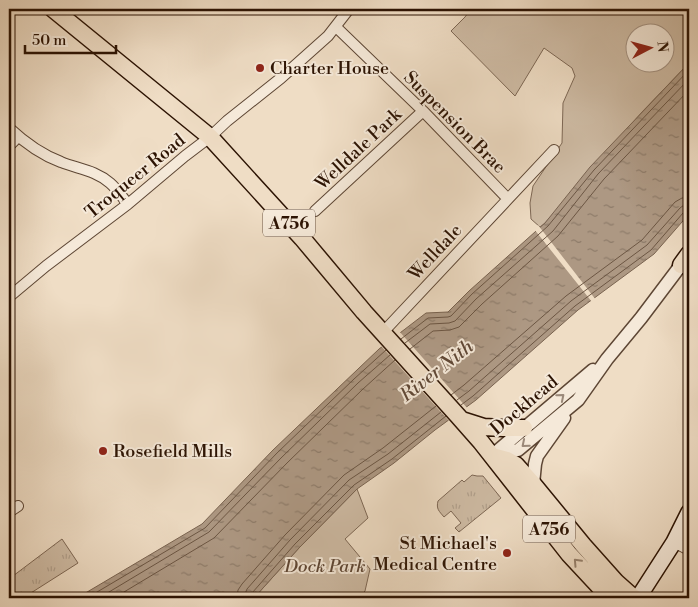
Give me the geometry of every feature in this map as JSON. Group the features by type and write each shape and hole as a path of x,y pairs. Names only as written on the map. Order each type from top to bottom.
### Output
{"main road":[{"name":"A756","path":"53,9 210,137 302,238 364,312 460,418 569,554 610,598"},
{"path":"460,418 478,426 524,428"},
{"name":"A756","path":"492,456 507,460 516,465 616,582 636,598"},
{"path":"636,598 674,542 689,512"}],"street":[{"name":"Troqueer Road","path":"9,297 53,260 128,204 281,78 328,36 350,9"},
{"name":"Suspension Brae","path":"336,27 423,111 508,199"},
{"name":"Welldale Park","path":"315,211 423,111"},
{"path":"9,128 18,137 47,156 95,173 111,184 128,204"},
{"path":"9,146 18,137"},
{"name":"Welldale","path":"387,328 554,150"},
{"name":"Dockhead","path":"492,456 518,450 578,400 607,359 642,318 686,261"},
{"name":"Dockhead","path":"492,456 607,359"},
{"path":"533,484 537,456 578,400"},
{"path":"9,512 18,506"},
{"path":"674,542 689,550"}],"green space":[{"path":"471,9 689,9 689,63 642,112 540,227 531,219 530,203 533,186 562,143 563,103 575,76 572,68 544,48 515,96 451,31"},
{"path":"472,475 483,476 501,498 459,532 455,528 461,523 451,511 444,517 439,511 437,504 462,480 464,482"},
{"name":"Dock Park","path":"357,489 368,518 345,539 370,569 365,591 359,598 254,598 299,548"},
{"path":"62,539 78,563 23,598 9,598 9,579"}],"water":[{"name":"River Nith","path":"689,63 689,214 654,254 578,310 476,400 357,489 299,548 254,598 77,598 202,524 273,450 379,349 426,313 448,312 545,223 590,167"}],"pier":[{"path":"538,225 596,300 592,302 534,229"},
{"path":"399,331 468,409 450,422 380,345"}],"place":[{"name":"Charter House","path":"260,68"},
{"name":"Rosefield Mills","path":"103,451"},
{"name":"St Michael's Medical Centre","path":"507,553"}]}
